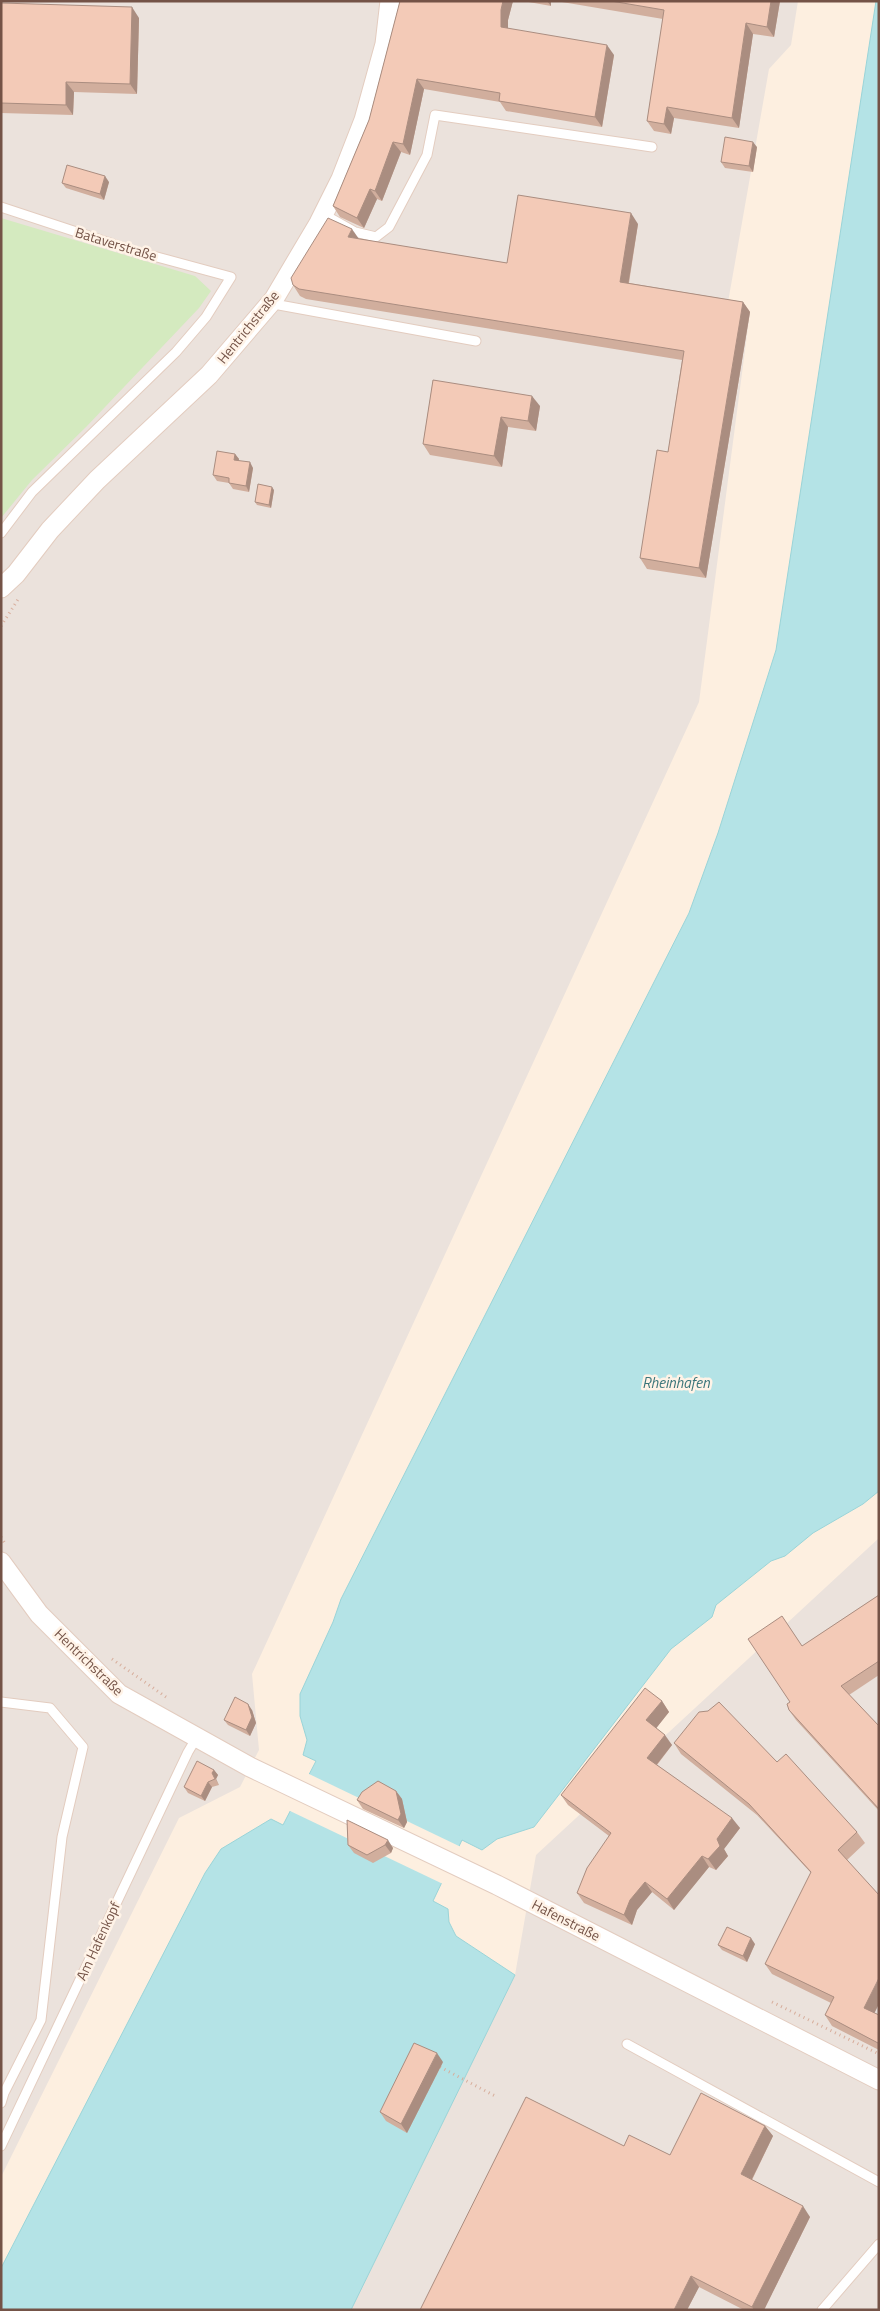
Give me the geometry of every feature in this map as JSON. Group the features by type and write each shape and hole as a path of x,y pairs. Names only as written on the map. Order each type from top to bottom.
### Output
{"street":[{"name":"Hentrichstraße","path":"1,588 16,574 50,530 97,480 209,375 274,299 341,179 364,120 385,44 390,1"},
{"name":"Hentrichstraße","path":"6,1557 40,1614 119,1694 250,1767"},
{"name":"Hafenstraße","path":"250,1767 497,1885 879,2080"}],"lane":[{"path":"323,214 355,232 376,237 389,227 427,155 435,116 652,146"},
{"name":"Bataverstraße","path":"1,207 131,250 231,277 206,317 176,352 32,492 1,533"},
{"path":"274,299 279,306 476,341"},
{"path":"1,1702 50,1708 83,1746 62,1837 41,2020 4,2093 1,2103"},
{"name":"Am Hafenkopf","path":"1,2146 188,1752 197,1737"},
{"path":"627,2044 879,2182"},
{"path":"822,2310 879,2244"}],"path":[{"path":"1,1537 6,1557"},
{"path":"109,1657 170,1700"},
{"path":"440,2067 497,2096"}],"shaded area":[{"path":"1,1 798,1 791,45 769,69 727,308 750,312 699,702 252,1674 259,1750 240,1787 179,1818 1,2177"},
{"path":"879,1538 879,2310 351,2310 515,1975 536,1855"}],"green space":[{"path":"1,218 195,276 211,291 199,308 87,426 32,480 1,518"}],"water":[{"name":"Rheinhafen","path":"876,1 879,1 879,1491 863,1504 813,1533 785,1556 771,1561 716,1605 712,1617 671,1649 534,1827 497,1839 482,1850 462,1840 433,1901 448,1909 449,1922 456,1936 515,1975 351,2310 1,2310 1,2268 205,1873 221,1849 271,1819 283,1825 316,1761 303,1755 307,1740 300,1716 300,1694 333,1622 341,1599 689,913 718,833 776,650"}],"pier":[{"path":"307,1773 461,1847 443,1884 288,1810"}],"building":[{"path":"400,1 503,1 501,27 607,45 595,117 499,101 500,93 417,79 403,144 393,142 375,191 370,189 357,218 333,206 369,120"},
{"path":"611,1 771,1 767,27 746,23 732,118 667,107 664,124 647,121 664,10"},
{"path":"1,3 132,7 130,84 66,82 66,105 1,103"},
{"path":"725,137 753,142 749,166 721,162"},
{"path":"67,165 105,176 100,194 62,183"},
{"path":"518,195 631,213 620,282 743,302 699,568 640,558 657,450 668,452 684,351 299,289 293,285 291,278 328,218 352,229 348,237 507,263"},
{"path":"433,380 532,396 528,421 501,417 494,456 423,444"},
{"path":"217,451 235,454 234,460 250,462 246,486 229,483 229,478 213,475"},
{"path":"258,484 272,487 269,505 255,502"},
{"path":"879,1595 879,1661 841,1686 879,1726 879,1809 789,1710 787,1704 790,1702 748,1639 782,1616 802,1646"},
{"path":"645,1688 662,1701 646,1720 665,1735 647,1758 732,1818 717,1839 720,1846 708,1859 702,1856 667,1899 645,1882 630,1900 624,1915 577,1893 587,1868 611,1833 561,1795"},
{"path":"235,1697 248,1704 252,1717 246,1730 224,1720"},
{"path":"719,1702 777,1762 786,1754 857,1832 838,1850 879,1895 879,1978 864,2008 879,2015 878,2043 825,2015 834,1997 765,1964 811,1872 749,1804 674,1743 699,1712 708,1711"},
{"path":"197,1761 214,1770 212,1773 215,1779 208,1782 201,1796 184,1787"},
{"path":"378,1781 396,1791 401,1814 398,1820 357,1800 362,1792"},
{"path":"347,1820 388,1840 385,1845 367,1855 348,1845"},
{"path":"727,1927 751,1938 743,1956 718,1945"},
{"path":"414,2043 437,2053 401,2124 380,2112"},
{"path":"701,2093 765,2126 741,2174 803,2206 752,2307 691,2276 674,2310 420,2310 526,2097 624,2146 629,2135 670,2155"}]}
